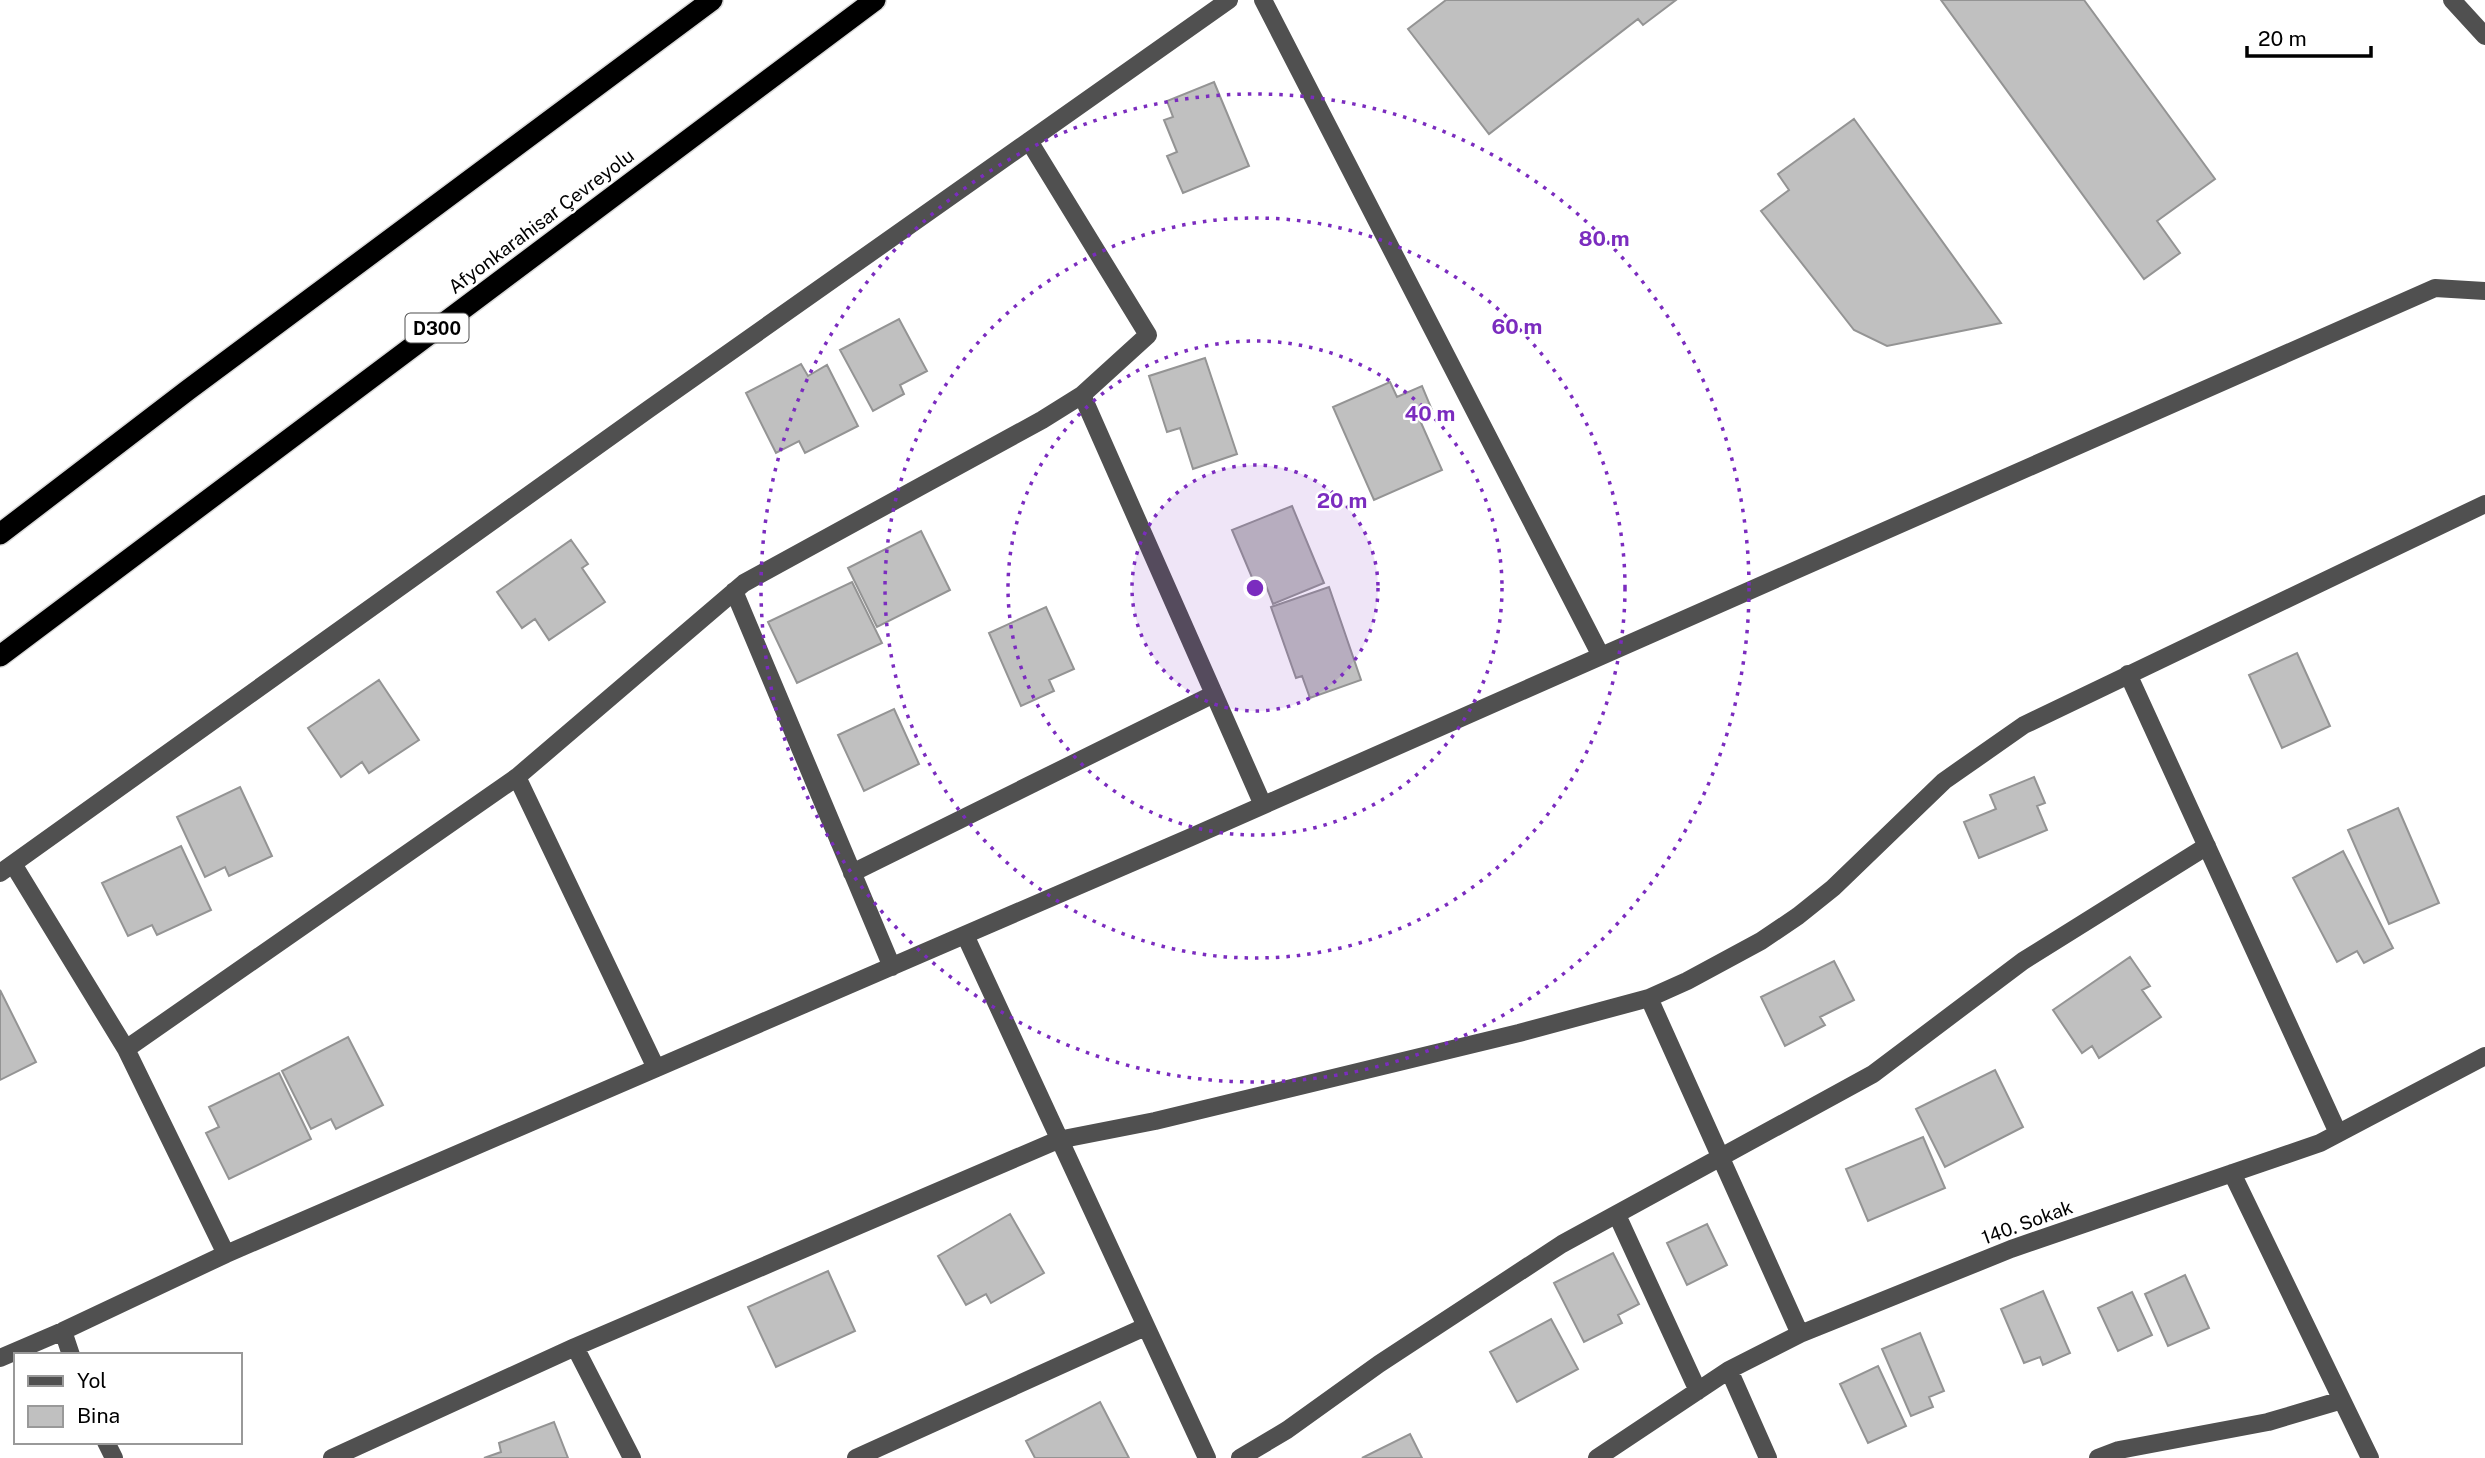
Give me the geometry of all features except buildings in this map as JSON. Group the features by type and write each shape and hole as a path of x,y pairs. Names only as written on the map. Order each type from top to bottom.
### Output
{"highway":[{"path":"0,534 188,390 712,0"},
{"name":"Afyonkarahisar Çevreyolu","path":"0,656 875,0"}],"street":[{"path":"226,1254 126,1049 7,869 1229,0"},
{"path":"1263,0 1601,656"},
{"path":"2452,0 2485,36"},
{"path":"126,1049 517,777 734,591 1042,420 1082,395 1147,335 1029,141"},
{"path":"0,1359 226,1254 1264,805 2435,288 2485,290"},
{"path":"1082,395 1264,805"},
{"path":"332,1458 575,1347 1058,1140 1182,1115 1519,1033 1649,998 1725,963 1798,916 1833,888 1908,813 1983,751 2054,709 2485,504"},
{"path":"734,591 892,967"},
{"path":"2128,674 2338,1133"},
{"path":"852,873 1214,694"},
{"path":"517,777 656,1068"},
{"path":"1240,1458 1287,1430 1379,1364 1562,1244 1723,1159 1873,1074 2023,961 2207,846"},
{"path":"965,935 1207,1458"},
{"path":"1649,998 1800,1334"},
{"name":"140. Sokak","path":"1597,1458 1729,1370 1800,1334 2011,1249 2320,1143 2485,1056"},
{"path":"2232,1173 2370,1458"},
{"path":"1616,1215 1698,1391"},
{"path":"856,1458 1145,1327"},
{"path":"63,1331 70,1353"},
{"path":"575,1347 632,1458"},
{"path":"1729,1370 1768,1458"},
{"path":"2098,1458 2119,1450 2268,1422 2342,1400"}]}
